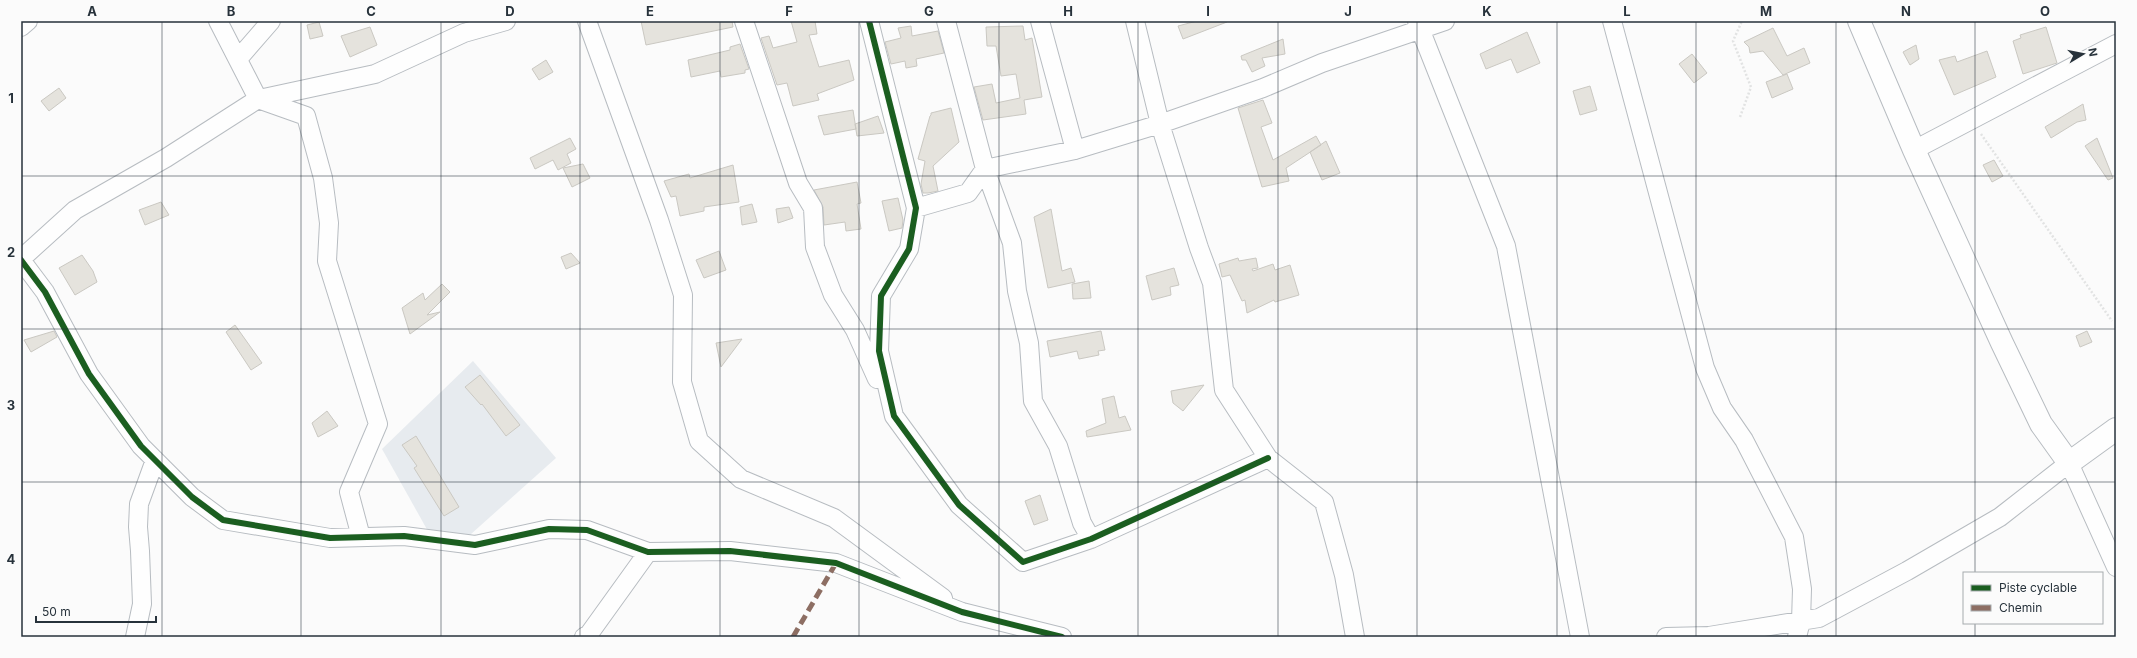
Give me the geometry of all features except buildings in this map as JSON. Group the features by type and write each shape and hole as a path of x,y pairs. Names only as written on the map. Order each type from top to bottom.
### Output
{"street":[{"path":"21,27 28,21"},
{"path":"218,21 258,99 306,116 323,178 329,223 327,261 378,424 349,492 361,537"},
{"path":"238,59 271,21"},
{"path":"506,21 464,33 375,74 258,99 166,158 75,210 21,259 45,292 89,374 141,446 192,497 223,520 330,538 404,536 475,545 549,529 587,530 648,552 730,551 836,563 962,612 1062,637"},
{"path":"587,21 654,205 684,295 682,382 699,441 741,479 807,505 834,518 962,612"},
{"path":"744,21 798,183 813,208 814,247 833,295 855,330 894,416 959,505 1023,562 1091,539 1268,458"},
{"path":"869,21 916,208 908,249 881,296 879,351 894,416"},
{"path":"946,21 985,169 1012,243 1017,291 1029,343 1033,401 1058,446 1082,523 1091,539"},
{"path":"1040,21 1074,150"},
{"path":"1135,21 1160,124 1198,248 1212,283 1224,390 1268,458 1324,502 1344,575 1355,637"},
{"path":"916,208 968,193 985,169 1074,150 1160,124 1263,88 1418,25 1445,21"},
{"path":"1612,21 1705,368 1722,408 1744,440 1794,537 1802,590 1799,629"},
{"path":"1859,21 1914,150 2041,424 2069,463 2115,564"},
{"path":"1418,25 1506,246 1580,637"},
{"path":"1914,150 2116,44"},
{"path":"1666,637 1708,636 1799,629 1907,571 2000,517 2116,428"},
{"path":"135,637 142,604 138,504 155,460"},
{"path":"584,637 590,634 648,552"}],"path":[{"path":"1740,117 1751,87 1733,40 1742,21"},
{"path":"1972,120 2112,321"}],"shaded area":[{"path":"473,361 556,458 461,543 429,533 382,449"}],"marked path":[{"path":"793,637 836,563"}],"cycle path":[{"path":"869,21 916,208 909,249 881,296 879,351 894,416 959,505 1023,562 1091,539 1268,458"},
{"path":"21,260 45,292 89,374 141,446 192,497 223,520 330,538 404,536 475,545 549,529 587,530 648,552 730,551 836,563 962,612 1062,637"}]}
